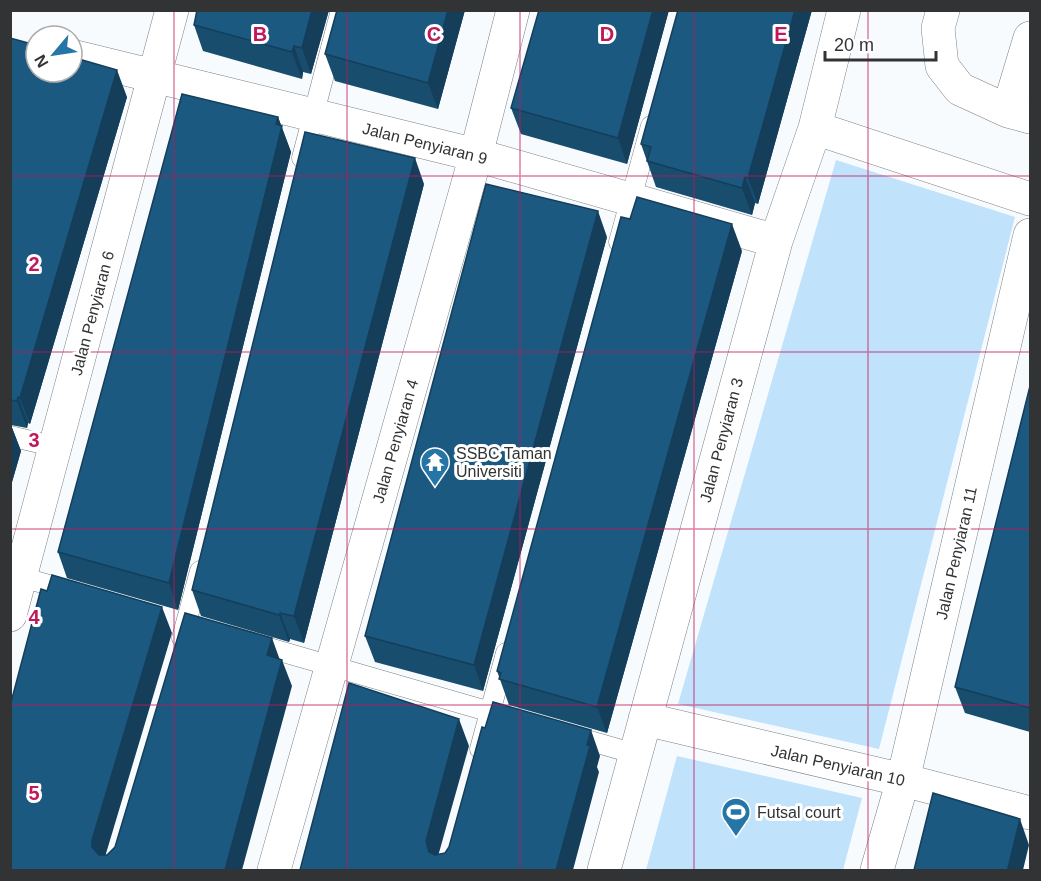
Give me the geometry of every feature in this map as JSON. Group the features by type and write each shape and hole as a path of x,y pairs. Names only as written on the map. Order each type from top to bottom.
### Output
{"street":[{"name":"Jalan Penyiaran 6","path":"10,615 156,77 172,10"},
{"name":"Jalan Penyiaran 4","path":"274,870 476,155 513,10"},
{"name":"Jalan Penyiaran 3","path":"604,870 776,241 815,128 844,10"},
{"path":"943,10 938,28 942,66 960,89 1019,114 1030,38"},
{"name":"Jalan Penyiaran 9","path":"84,59 476,155 776,241"},
{"path":"815,128 1030,199"},
{"name":"Jalan Penyiaran 11","path":"877,870 903,780 1030,235"},
{"name":"Jalan Penyiaran 10","path":"645,719 903,780 1030,813"}],"lane":[{"path":"298,173 341,10"},
{"path":"615,256 655,110"},
{"path":"10,436 56,447"},
{"path":"177,658 204,555"},
{"path":"21,577 87,596"},
{"path":"165,618 209,631"},
{"path":"474,768 512,632"},
{"path":"231,637 523,722"},
{"path":"546,728 636,754"}],"shaded area":[{"path":"836,160 1015,217 879,749 678,704"},
{"path":"677,756 862,798 843,870 646,870"}],"building":[{"path":"197,10 312,10 302,48 294,46 292,52 194,25"},
{"path":"337,10 448,10 428,83 325,54"},
{"path":"539,10 653,10 618,138 511,108"},
{"path":"678,10 795,10 748,178 745,177 742,188 647,161 651,147 641,144"},
{"path":"10,38 24,42 24,84 84,84 84,60 117,70 20,398 18,397 17,401 10,400"},
{"path":"182,94 278,117 276,124 282,126 169,583 58,552"},
{"path":"305,132 415,158 294,616 280,613 279,615 192,590"},
{"path":"486,184 598,211 474,665 365,636"},
{"path":"637,197 732,224 597,707 499,679 501,673 497,671 621,217 630,219"},
{"path":"1030,386 1030,708 955,687"},
{"path":"52,575 162,607 92,840 92,847 99,855 107,855 115,847 185,613 272,638 267,655 282,660 225,870 10,870 10,706 41,589 47,591"},
{"path":"349,683 459,719 426,841 429,852 435,855 445,853 449,847 482,727 485,728 493,702 591,730 587,745 590,746 556,870 300,870"},
{"path":"933,793 1020,819 1008,868 1018,870 914,870"}],"place":[{"name":"SSBC Taman Universiti","path":"435,488"},
{"name":"Futsal court","path":"736,838"}]}
